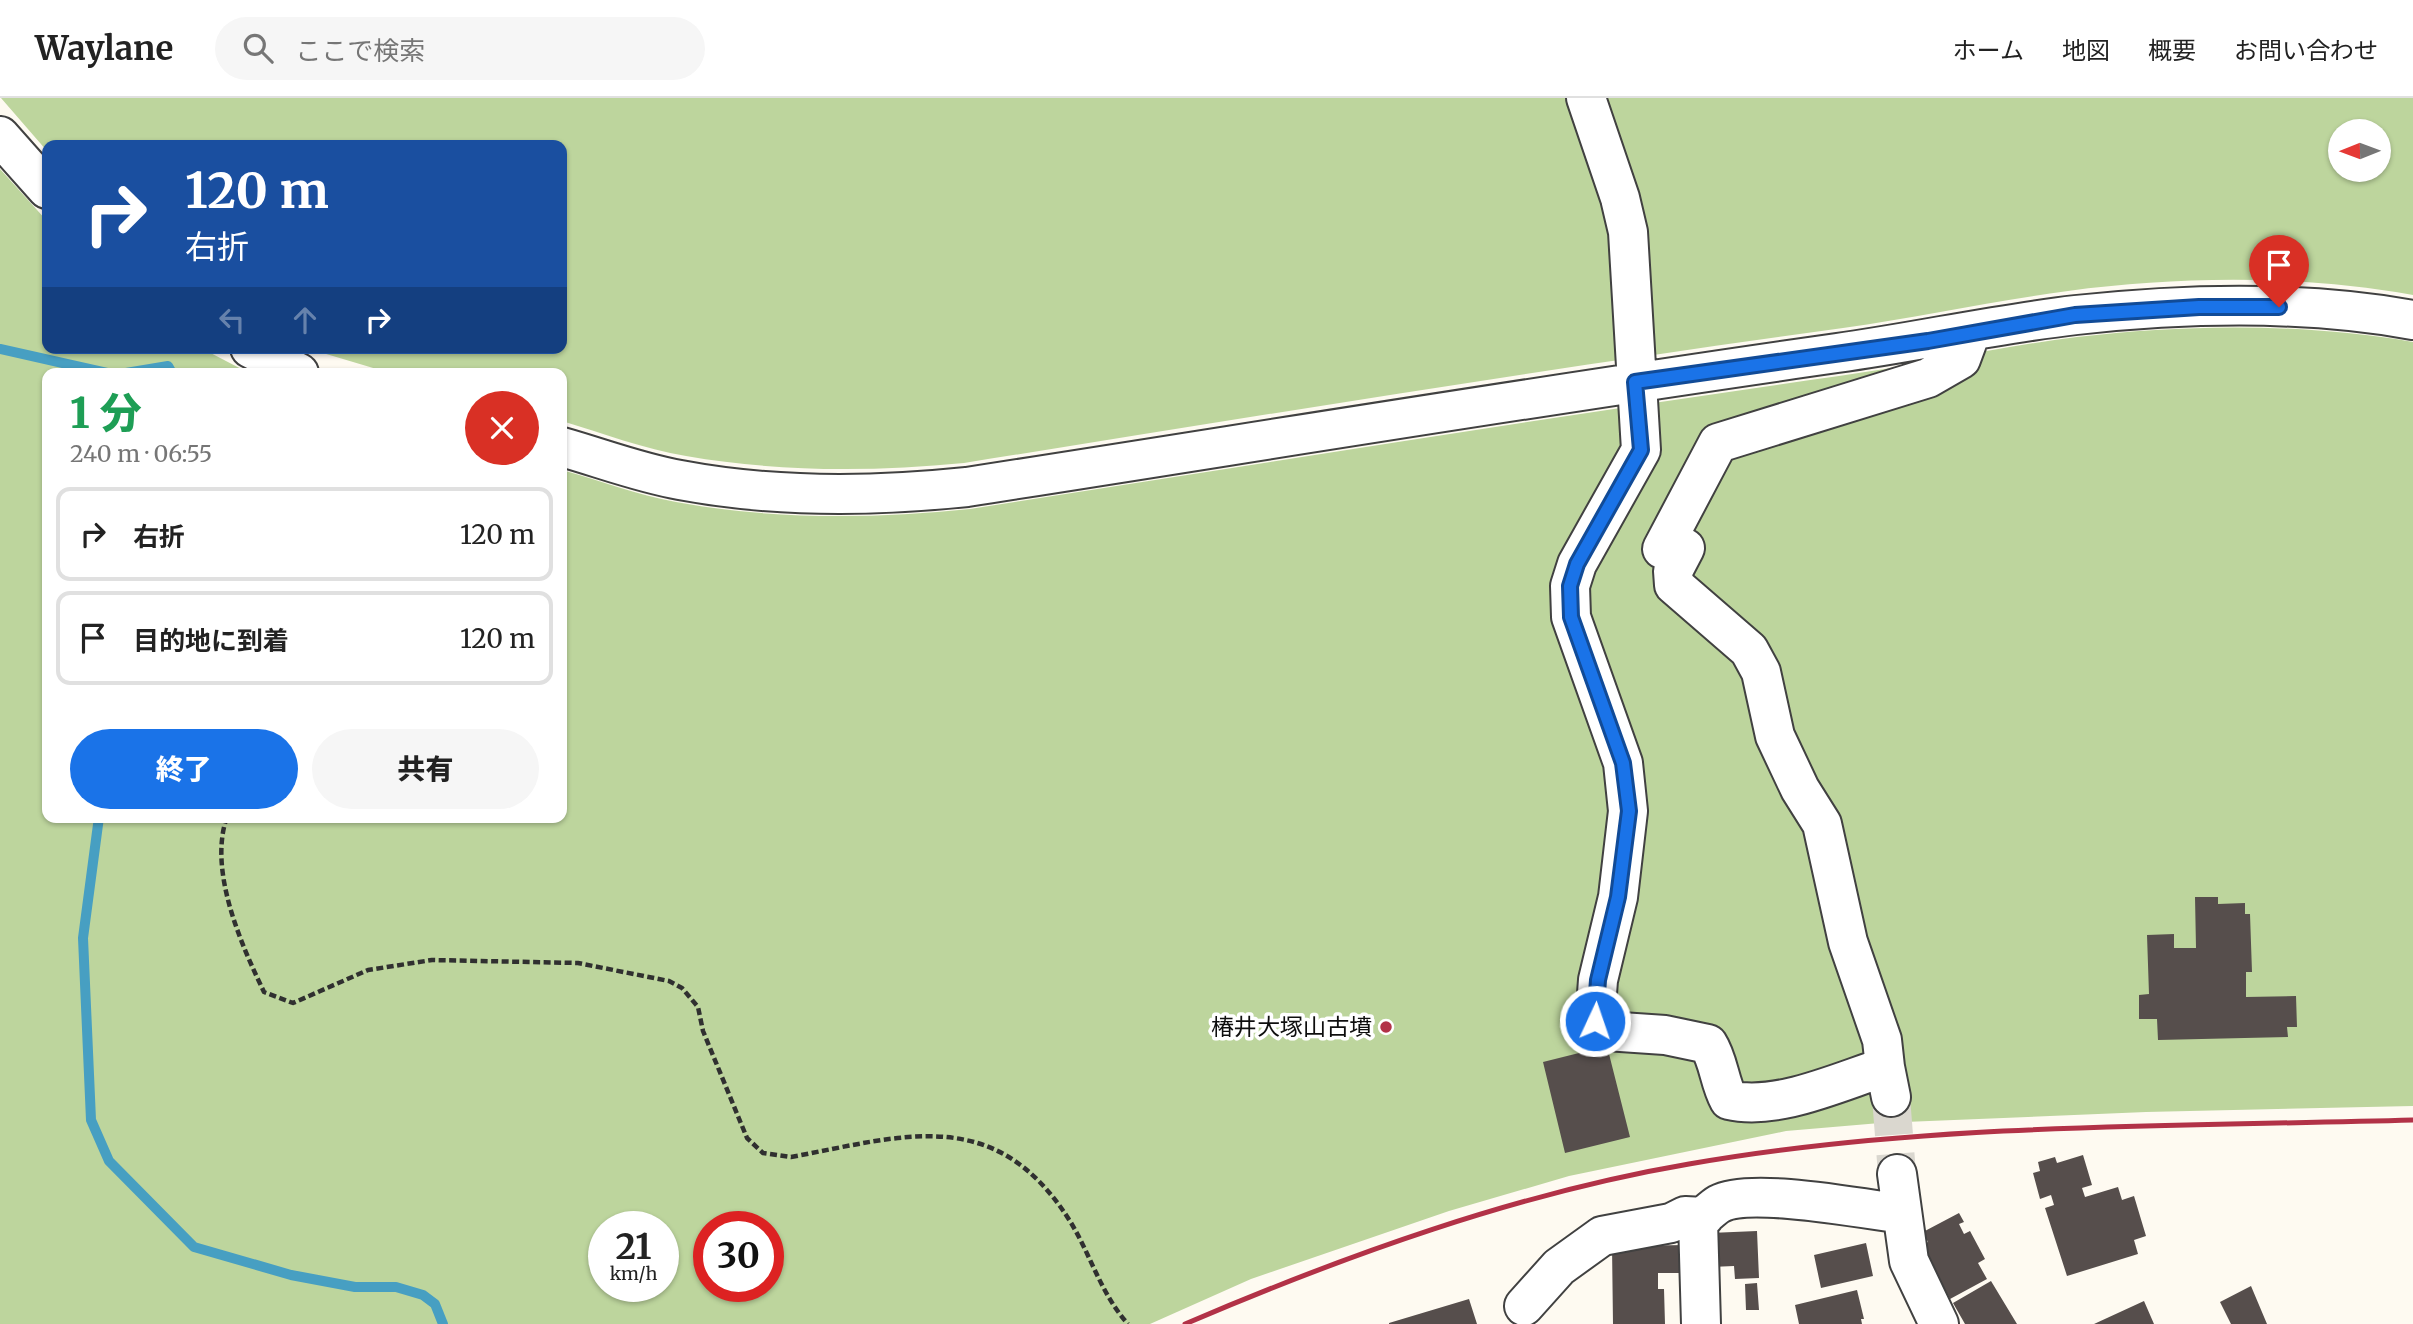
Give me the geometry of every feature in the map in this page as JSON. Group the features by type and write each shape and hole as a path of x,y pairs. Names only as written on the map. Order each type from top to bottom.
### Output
{"street":[{"path":"1586,98 1620,198 1628,232 1641,450 1577,564 1570,586 1571,617 1623,763 1629,811 1618,897 1598,980 1595,1021 1606,1031 1665,1035 1708,1044 1715,1055 1720,1083 1729,1100 1746,1104 1768,1103 1888,1082 1882,1040 1848,942 1822,824 1800,789 1776,736 1761,672 1749,650 1674,585 1673,571 1685,548 1662,549 1718,443 1928,378 1961,359 1971,332"},
{"path":"0,136 42,183"},
{"path":"567,448 678,480 739,489 801,494 915,492 967,487 2075,315 2224,306 2307,308 2413,320"},
{"path":"262,354 289,368"},
{"path":"1897,1174 1909,1261 1939,1324"},
{"path":"1700,1324 1698,1221 1720,1203 1741,1198 1819,1202 1902,1214"},
{"path":"1524,1306 1559,1267 1602,1236 1671,1223 1685,1216 1704,1217"}],"path":[{"path":"225,823 220,835 226,891 243,948 264,992 293,1003 368,970 432,960 578,963 669,981 682,988 698,1007 703,1031 742,1128 754,1146 776,1157 791,1157 926,1135 980,1143 1009,1156 1032,1172 1068,1218 1114,1309 1128,1324"}],"green space":[{"path":"1,98 2413,98 2413,295 2371,288 2285,281 2197,280 2110,286 1513,376 964,463 894,468 825,469 755,465 670,453 639,445 567,423 567,368 373,368 326,354 567,354 567,140 42,140 42,145"},
{"path":"0,169 42,215 42,354 213,354 239,368 42,368 42,823 567,823 567,471 661,499 712,508 786,515 896,515 970,509 1513,424 1869,372 2077,337 2161,330 2245,328 2330,331 2413,342 2413,1106 2146,1112 1880,1123 1786,1131 1569,1176 1449,1211 1251,1279 1150,1324 0,1324"}],"building":[{"path":"2195,897 2218,897 2218,904 2245,903 2245,914 2250,914 2252,972 2246,972 2246,997 2296,996 2297,1027 2287,1027 2288,1037 2158,1040 2157,1019 2139,1019 2139,995 2149,994 2147,935 2174,934 2174,948 2196,948"},
{"path":"1607,1046 1630,1137 1565,1153 1543,1062"},
{"path":"2083,1155 2092,1185 2082,1188 2085,1197 2118,1187 2122,1200 2134,1196 2146,1236 2134,1240 2138,1254 2067,1276 2045,1208 2054,1205 2051,1195 2040,1199 2033,1173 2040,1171 2038,1162 2055,1157 2057,1163"},
{"path":"1959,1213 1964,1222 1959,1224 1964,1234 1970,1231 1985,1259 1978,1263 1987,1279 1950,1299 1921,1246 1928,1242 1923,1232"},
{"path":"1757,1231 1759,1278 1735,1279 1734,1266 1711,1267 1710,1233"},
{"path":"1866,1243 1873,1276 1821,1288 1814,1255"},
{"path":"1688,1245 1688,1273 1658,1273 1658,1289 1664,1289 1665,1324 1613,1324 1612,1246"},
{"path":"1991,1281 2017,1324 1965,1324 1953,1303"},
{"path":"1757,1283 1759,1310 1746,1310 1745,1284"},
{"path":"2251,1286 2267,1324 2231,1324 2220,1302"},
{"path":"1857,1290 1864,1319 1861,1319 1862,1324 1799,1324 1795,1305"},
{"path":"1469,1299 1477,1324 1389,1324 1389,1323"},
{"path":"2144,1301 2154,1324 2094,1324"}],"waterway":[{"path":"0,349 85,368"},
{"path":"156,368 169,368"},
{"path":"98,823 83,938 91,1120 109,1161 194,1247 291,1275 355,1287 396,1287 423,1295 435,1304 443,1324"}],"tunnel":[{"path":"1891,1097 1897,1174"}],"railway":[{"path":"1185,1324 1307,1274 1432,1229 1560,1192 1689,1164 1779,1150 1960,1133 2413,1120"}],"place":[{"name":"椿井大塚山古墳","path":"1386,1027"}],"route":[{"path":"1595,1021 1598,980 1618,897 1629,811 1623,763 1571,617 1570,586 1577,564 1618,496 1641,450 1635,382 1928,341 2075,315 2224,306 2279,307"}]}
